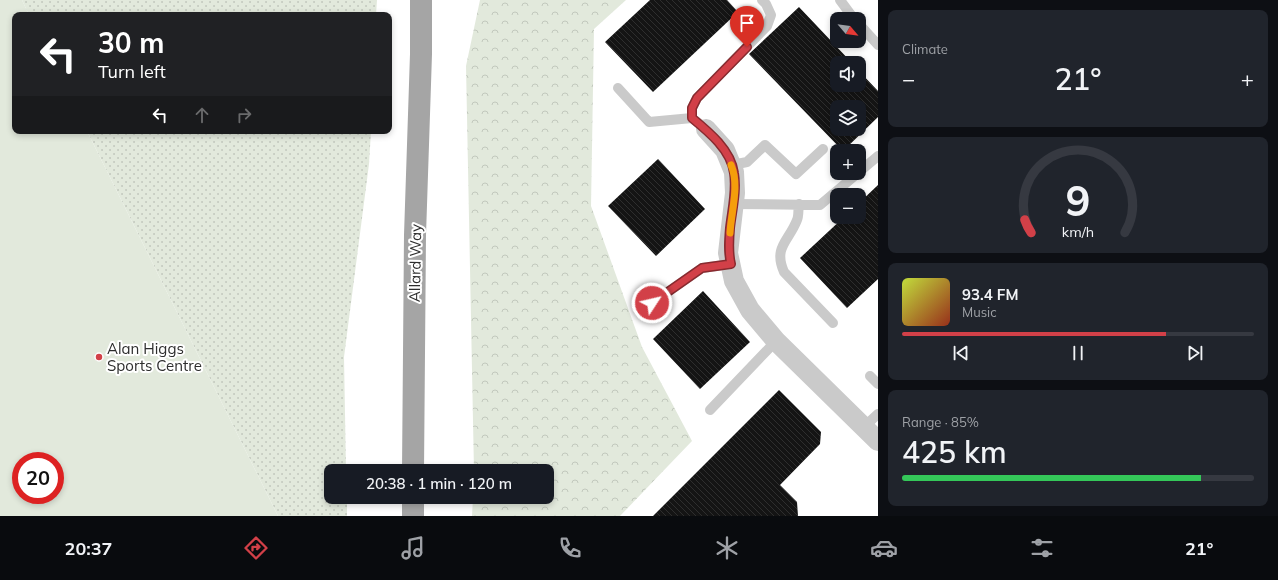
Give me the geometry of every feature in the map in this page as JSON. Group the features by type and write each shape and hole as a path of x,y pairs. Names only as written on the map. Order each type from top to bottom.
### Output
{"main road":[{"name":"Allard Way","path":"413,464 414,235 421,54 421,0"},
{"name":"Allard Way","path":"421,54 427,0"},
{"path":"413,504 413,516"}],"street":[{"path":"699,124 725,150 734,172 733,204 728,253 734,281 750,310 776,341 873,427"}],"lane":[{"path":"618,88 649,122 699,124 692,108 697,98 767,26 771,16 766,4 762,0"},
{"path":"840,0 849,12"},
{"path":"866,31 878,44"},
{"path":"732,165 747,162 764,145 796,174 824,148"},
{"path":"866,166 878,156"},
{"path":"733,204 820,205 849,180"},
{"path":"799,204 797,220 784,241 780,257 781,264 784,272 833,323"},
{"path":"652,303 702,268 731,264"},
{"path":"710,410 776,341"},
{"path":"870,376 878,384"}],"green space":[{"name":"Alan Higgs Sports Centre","path":"0,0 22,0 28,12 12,12 12,134 88,134 278,516 0,516"},
{"path":"22,0 377,0 376,12 28,12"},
{"path":"480,0 626,0 594,29 591,206 642,347 692,441 620,516 472,516 473,504 554,504 554,464 474,464 466,66"},
{"path":"88,134 371,134 369,164 344,357 346,464 324,464 324,504 347,504 347,516 278,516"}],"building":[{"path":"650,0 727,0 738,12 653,92 605,42"},
{"path":"799,7 830,40 830,48 838,48 845,56 830,56 830,92 866,92 866,78 878,91 878,117 866,129 866,100 830,100 830,136 858,136 850,144 836,144 749,54"},
{"path":"658,159 705,209 656,256 608,206"},
{"path":"878,185 878,279 847,308 800,258 836,224 866,224 866,196"},
{"path":"703,291 750,342 700,389 653,339"},
{"path":"779,390 821,432 820,444 780,485 797,502 798,516 653,516"}],"slow traffic":[{"path":"730,233 735,194 734,172 731,165"}],"place":[{"name":"Alan Higgs Sports Centre","path":"99,357"}],"route":[{"path":"652,303 702,268 731,264 728,253 735,194 734,172 725,150 706,129 692,118 692,108 697,98 747,47"}]}
